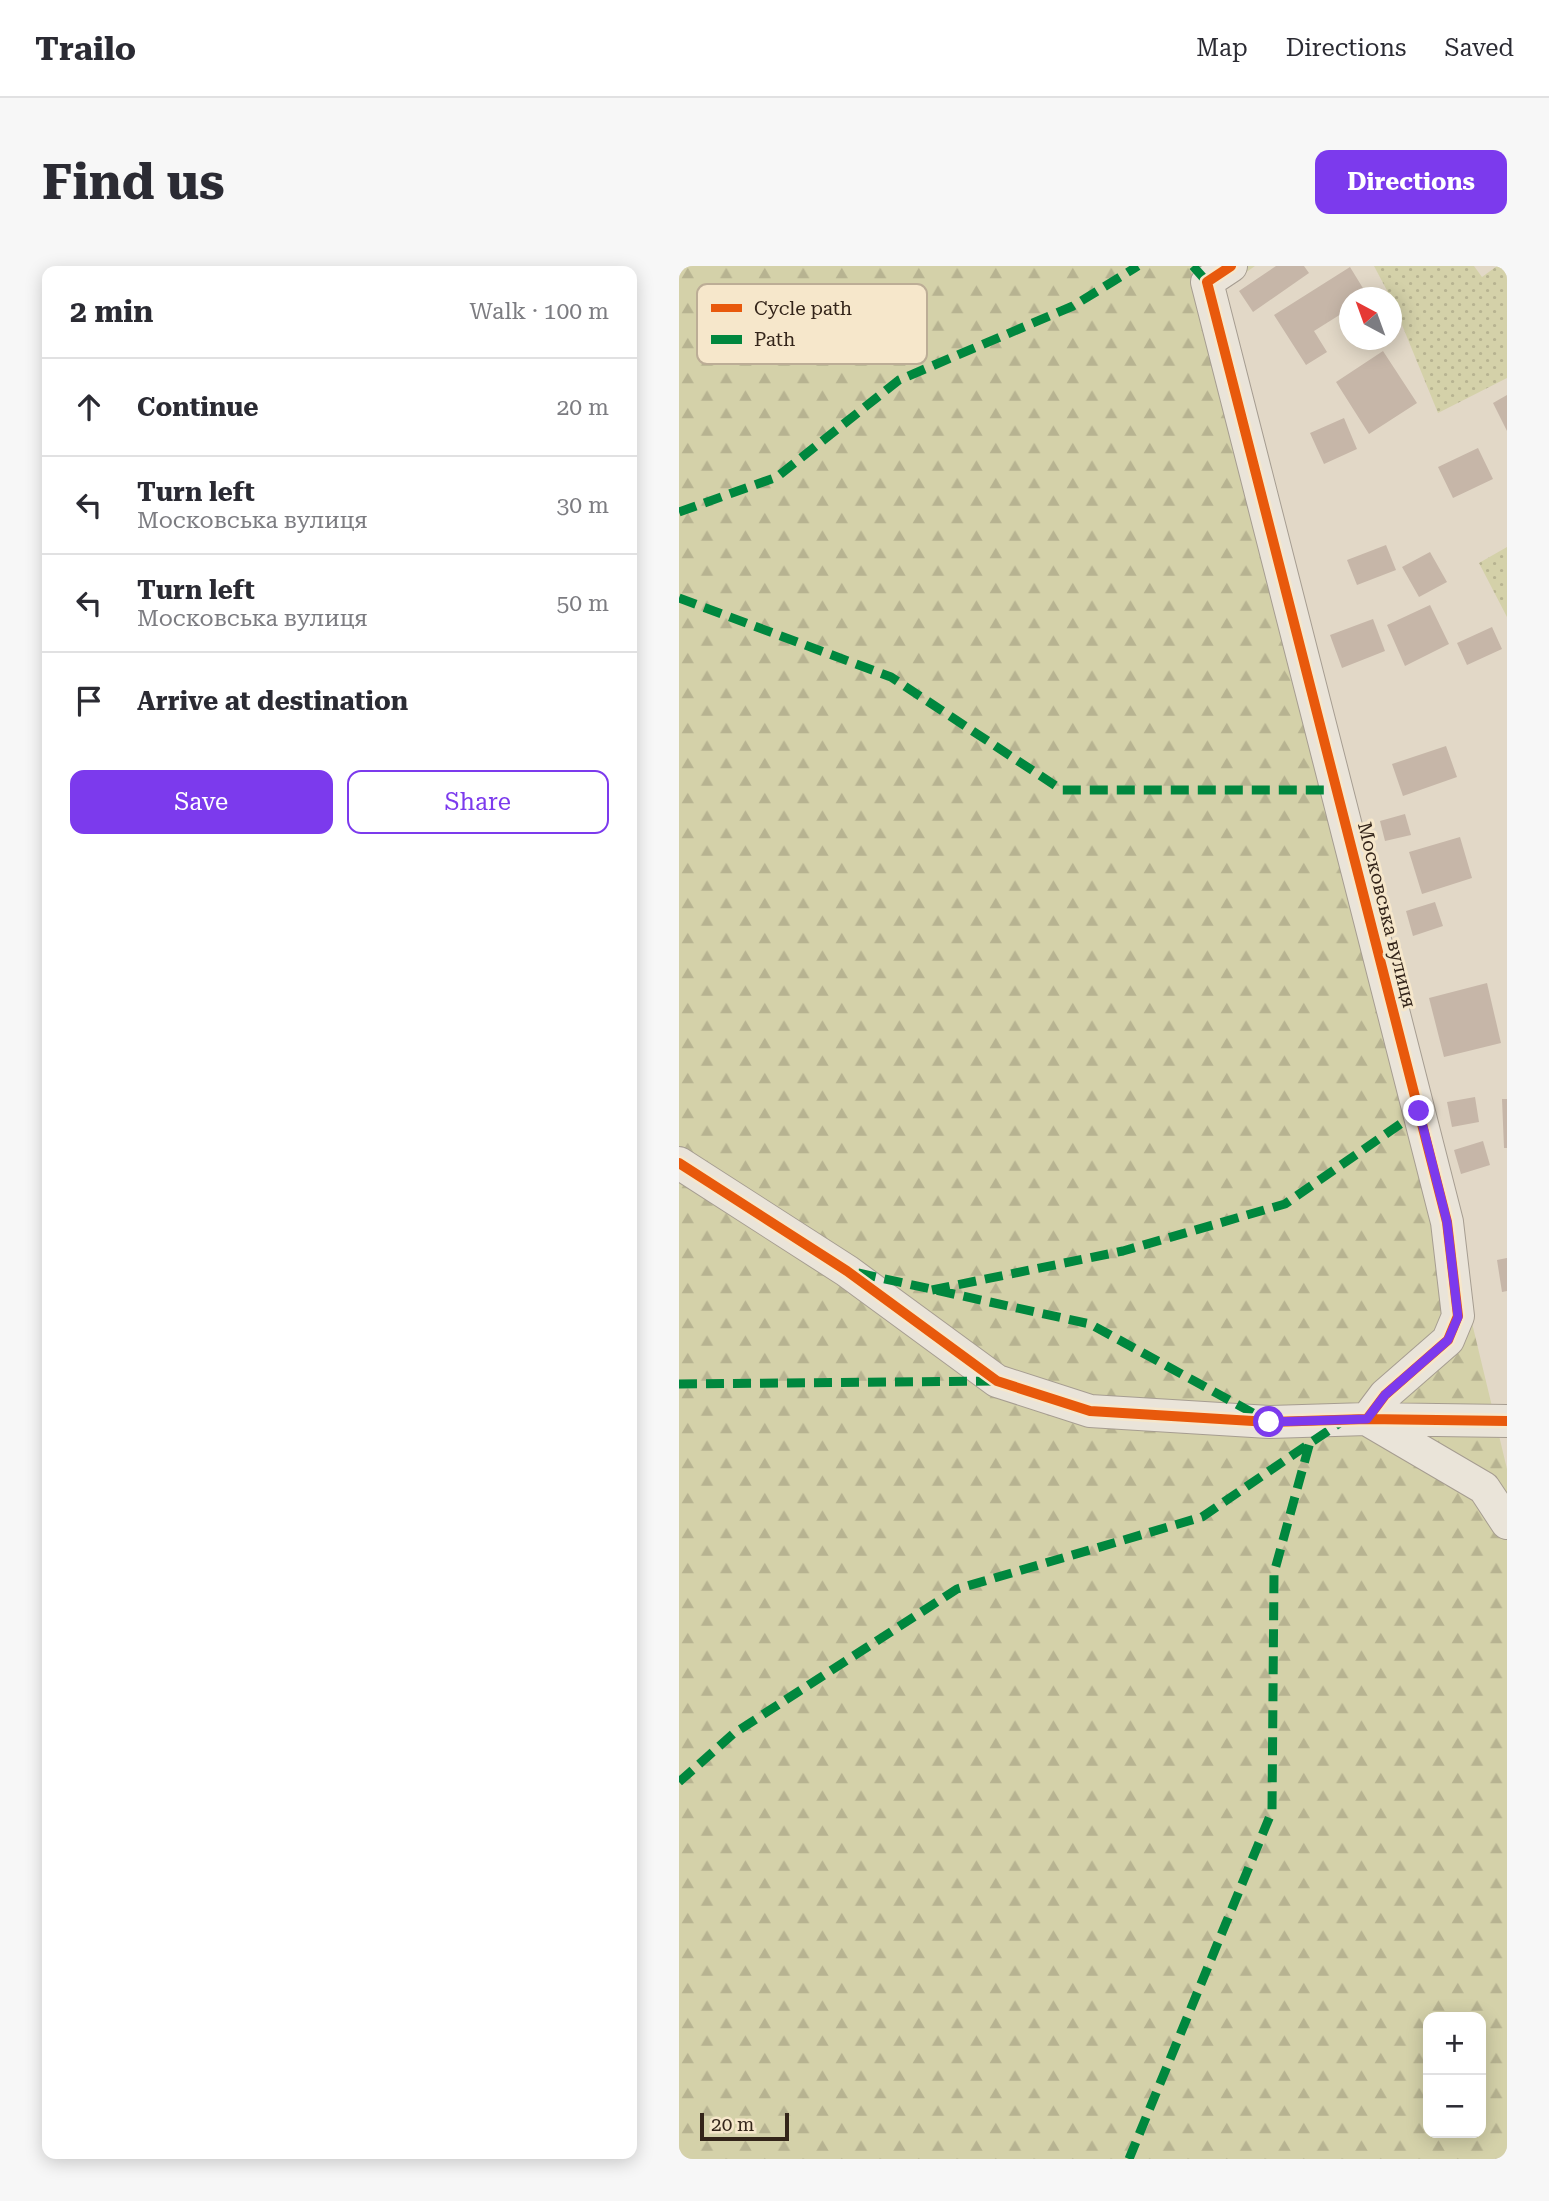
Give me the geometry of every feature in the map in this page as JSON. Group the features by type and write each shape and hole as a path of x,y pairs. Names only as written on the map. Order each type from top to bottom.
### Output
{"street":[{"name":"Московська вулиця","path":"1231,266 1207,282 1447,1222 1457,1303 1458,1317 1448,1340 1385,1395 1367,1419"},
{"path":"679,1163 847,1271 997,1381 1090,1411 1269,1422 1367,1419 1507,1421"},
{"path":"1367,1419 1484,1488 1507,1522"}],"green space":[{"path":"679,266 1255,266 1224,288 1507,1469 1507,2159 679,2159"},
{"path":"1374,266 1474,266 1482,277 1497,266 1507,266 1507,378 1438,413 1402,325 1402,287 1385,287"},
{"path":"1507,547 1507,617 1479,563"}],"building":[{"path":"1276,266 1304,266 1309,273 1253,312 1239,291"},
{"path":"1350,267 1362,287 1339,287 1339,315 1314,331 1327,352 1306,365 1274,315"},
{"path":"1383,351 1417,403 1369,434 1336,382"},
{"path":"1507,395 1507,431 1493,403"},
{"path":"1344,418 1357,449 1324,464 1310,433"},
{"path":"1478,448 1493,479 1453,498 1438,467"},
{"path":"1386,545 1396,570 1357,585 1347,560"},
{"path":"1430,552 1447,582 1419,597 1402,567"},
{"path":"1430,605 1449,644 1405,666 1387,625"},
{"path":"1373,619 1385,651 1342,668 1330,635"},
{"path":"1492,627 1502,649 1467,665 1457,643"},
{"path":"1446,746 1457,777 1403,796 1392,764"},
{"path":"1405,814 1411,835 1385,841 1380,821"},
{"path":"1460,837 1472,878 1422,894 1409,852"},
{"path":"1435,902 1443,926 1413,936 1406,911"},
{"path":"1487,983 1501,1043 1444,1057 1429,998"},
{"path":"1475,1097 1479,1122 1452,1127 1447,1102"},
{"path":"1502,1099 1507,1099 1507,1148 1504,1148"},
{"path":"1483,1141 1490,1165 1461,1174 1454,1150"},
{"path":"1507,1258 1507,1291 1502,1292 1497,1260"}],"marked path":[{"path":"679,512 777,477 899,380 1073,306 1138,266"},
{"path":"1193,266 1207,282"},
{"path":"679,598 891,677 1062,790 1337,790"},
{"path":"932,1290 1123,1251 1285,1204 1419,1111"},
{"path":"858,1273 1090,1324 1262,1418"},
{"path":"679,1384 997,1381"},
{"path":"679,1782 733,1734 957,1589 1202,1517 1341,1422"},
{"path":"1129,2159 1272,1811 1274,1573 1310,1442"}],"cycle path":[{"path":"1231,266 1207,282 1447,1222 1458,1316 1448,1340 1385,1395 1367,1419"},
{"path":"679,1163 847,1271 997,1381 1090,1411 1269,1422 1367,1419 1507,1421"}],"route":[{"path":"1269,1422 1367,1419 1385,1395 1448,1340 1458,1317 1447,1222 1419,1111"}]}
